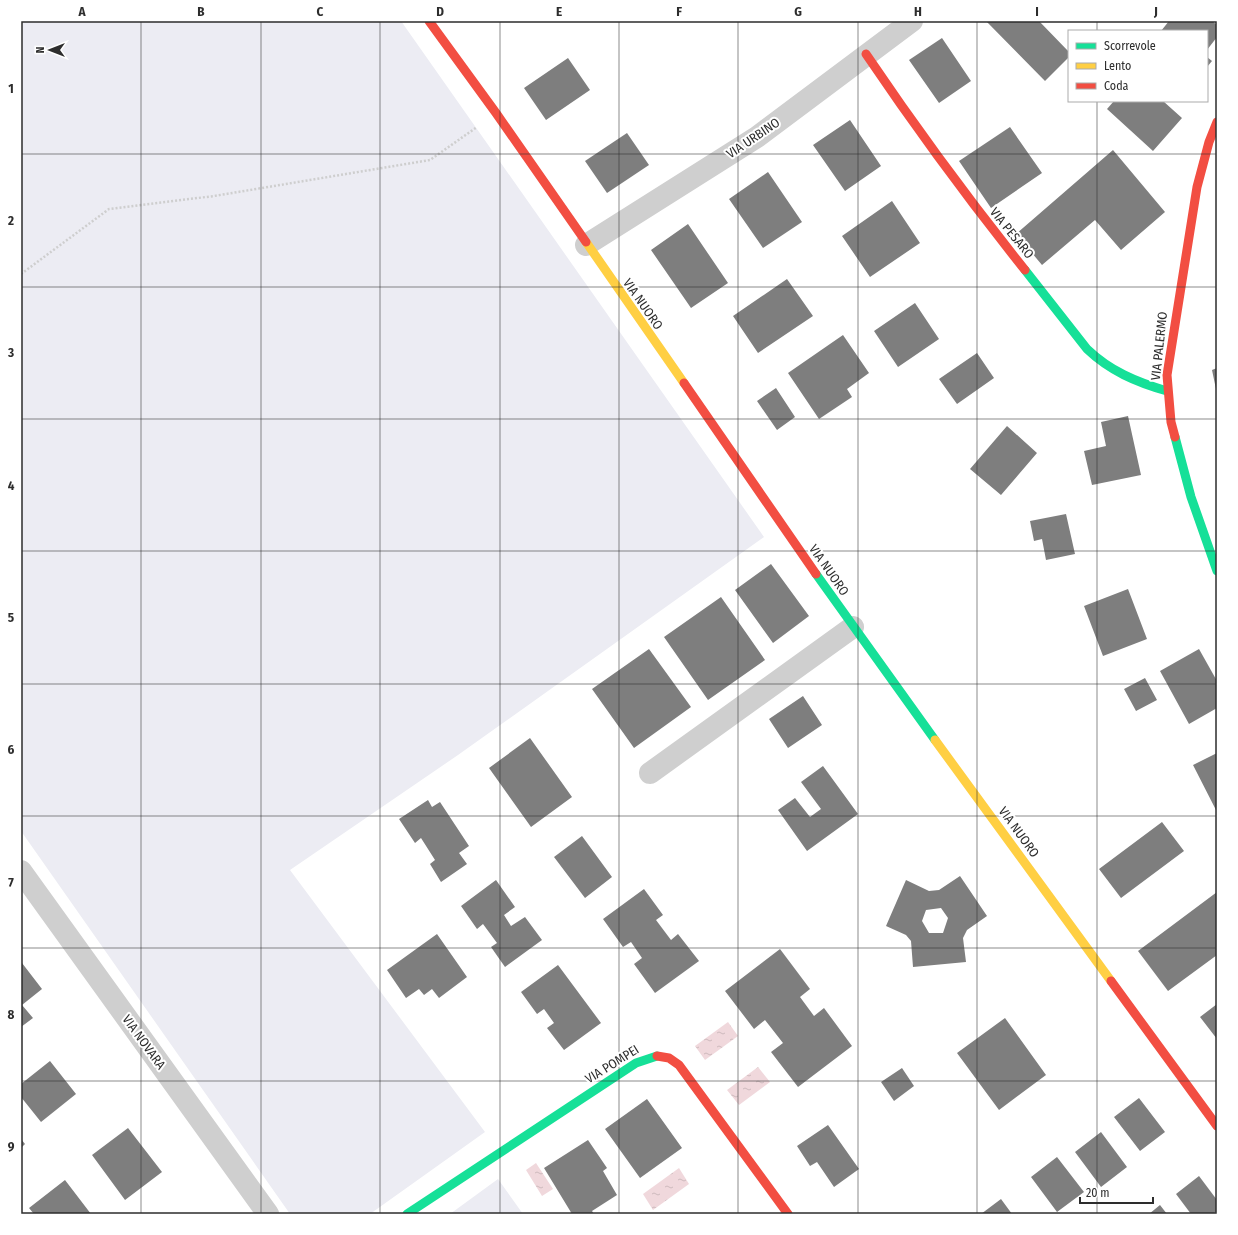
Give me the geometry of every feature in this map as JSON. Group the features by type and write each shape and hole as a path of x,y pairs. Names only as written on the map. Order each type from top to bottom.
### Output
{"street":[{"name":"VIA NUORO","path":"429,21 496,113 586,245 853,627 1217,1126"},
{"name":"VIA URBINO","path":"586,245 757,137 912,21"},
{"name":"VIA PESARO","path":"866,54 918,131 969,200 1087,349 1097,359 1120,376 1167,391"},
{"name":"VIA PALERMO","path":"1217,122 1213,148 1198,187 1168,360 1167,391 1171,422 1189,489 1217,571"},
{"path":"650,773 853,627"},
{"name":"VIA NOVARA","path":"21,871 268,1214"},
{"name":"VIA POMPEI","path":"407,1214 636,1063 645,1058 660,1054 667,1056 679,1065 788,1214"}],"path":[{"path":"21,274 109,209 214,196 430,160 496,113"}],"shaded area":[{"path":"21,21 401,21 764,537 458,755 290,870 485,1132 370,1214 290,1214 21,831"},
{"path":"498,1179 523,1214 450,1214"}],"water":[{"path":"728,1022 738,1036 705,1060 695,1046"},
{"path":"758,1067 770,1082 739,1105 727,1090"},
{"path":"536,1163 553,1189 542,1196 526,1170"},
{"path":"679,1168 689,1184 653,1210 643,1194"}],"building":[{"path":"986,21 1039,21 1068,51 1068,58 1045,81"},
{"path":"1169,21 1212,21 1217,25 1217,37 1208,49 1208,30 1162,30"},
{"path":"942,38 971,81 939,103 909,60"},
{"path":"568,58 590,90 546,120 524,88"},
{"path":"1208,58 1212,61 1208,66"},
{"path":"1113,102 1164,102 1182,118 1153,151 1107,109"},
{"path":"850,120 881,166 845,191 813,145"},
{"path":"1010,127 1042,173 991,208 959,161"},
{"path":"627,133 649,165 607,193 585,161"},
{"path":"1113,150 1165,212 1121,250 1095,220 1042,265 1016,234"},
{"path":"768,172 802,222 763,248 729,199"},
{"path":"892,201 920,243 870,277 842,236"},
{"path":"688,224 728,283 691,308 651,250"},
{"path":"787,279 813,316 758,353 733,316"},
{"path":"915,303 939,339 898,367 874,331"},
{"path":"843,335 869,373 847,389 852,397 819,419 788,373"},
{"path":"977,353 994,378 957,404 939,379"},
{"path":"1217,368 1217,389 1216,389 1212,370"},
{"path":"776,388 795,417 777,430 757,401"},
{"path":"1128,416 1141,475 1092,485 1084,451 1106,446 1101,422"},
{"path":"1007,426 1037,453 1001,495 970,469"},
{"path":"1066,514 1075,554 1046,560 1042,539 1034,541 1030,521"},
{"path":"771,564 809,616 773,643 735,590"},
{"path":"1128,589 1147,639 1103,656 1084,606"},
{"path":"721,597 765,660 708,700 664,637"},
{"path":"649,649 691,707 634,748 592,689"},
{"path":"1199,649 1217,681 1217,708 1189,724 1160,671"},
{"path":"1145,678 1157,700 1136,711 1124,689"},
{"path":"803,696 822,725 788,748 769,719"},
{"path":"530,738 572,797 531,827 489,768"},
{"path":"1217,753 1217,812 1193,765"},
{"path":"823,766 858,814 807,851 778,810 795,798 810,817 821,809 801,782"},
{"path":"428,800 432,807 440,802 469,846 459,853 467,864 441,882 430,864 435,860 421,838 415,843 399,819"},
{"path":"1162,822 1184,851 1121,898 1099,869"},
{"path":"582,836 612,877 585,898 554,857"},
{"path":"960,876 987,916 967,930 963,938 966,962 913,967 911,941 906,935 886,926 906,880 929,891 939,890","holes":["941,908 948,918 943,933 929,933 922,921 926,910"]},
{"path":"496,880 515,907 504,915 511,926 525,917 542,940 505,967 491,947 497,943 483,924 477,929 461,906"},
{"path":"644,889 663,915 656,920 671,940 678,934 699,961 655,993 634,964 642,958 631,942 623,947 603,919"},
{"path":"1217,892 1217,955 1168,991 1138,951"},
{"path":"437,934 467,977 439,998 432,989 424,995 419,989 406,998 387,970"},
{"path":"780,949 810,989 800,997 814,1016 824,1008 852,1046 798,1087 771,1052 783,1043 765,1020 754,1029 725,991"},
{"path":"22,963 42,989 22,1005 33,1018 21,1027"},
{"path":"558,965 601,1023 564,1050 547,1028 554,1023 544,1009 537,1014 521,992"},
{"path":"1217,1004 1217,1039 1200,1017"},
{"path":"1005,1018 1046,1075 999,1110 957,1053"},
{"path":"50,1061 76,1094 41,1122 21,1097 21,1084"},
{"path":"902,1068 914,1086 894,1101 881,1082"},
{"path":"1139,1098 1165,1132 1140,1151 1114,1117"},
{"path":"647,1099 682,1148 640,1178 605,1129"},
{"path":"828,1125 859,1169 834,1187 817,1162 810,1166 797,1146"},
{"path":"128,1128 162,1172 125,1200 92,1155"},
{"path":"1101,1132 1127,1167 1101,1187 1075,1152"},
{"path":"21,1139 25,1144 21,1148"},
{"path":"588,1140 607,1168 603,1171 617,1195 592,1211 594,1214 572,1214 544,1168"},
{"path":"1057,1157 1084,1192 1057,1212 1031,1177"},
{"path":"1199,1176 1217,1200 1217,1211 1213,1214 1191,1214 1176,1194"},
{"path":"65,1180 91,1214 34,1214 29,1208"},
{"path":"1001,1199 1012,1214 981,1214"},
{"path":"1160,1205 1167,1214 1149,1214"}],"traffic: fast":[{"path":"1025,270 1087,349 1096,357 1114,370 1134,380 1167,391"},
{"path":"1175,437 1191,497 1217,571"},
{"path":"816,574 935,740"},
{"path":"407,1214 636,1063 657,1056"}],"traffic: slow":[{"path":"586,242 684,383"},
{"path":"935,740 1111,981"}],"traffic: jam":[{"path":"429,21 496,113 586,242"},
{"path":"866,54 943,164 1025,270"},
{"path":"1175,437 1171,422 1167,375 1197,187 1209,142 1217,122"},
{"path":"684,383 816,574"},
{"path":"1111,981 1217,1126"},
{"path":"657,1056 669,1058 679,1065 788,1214"}]}
